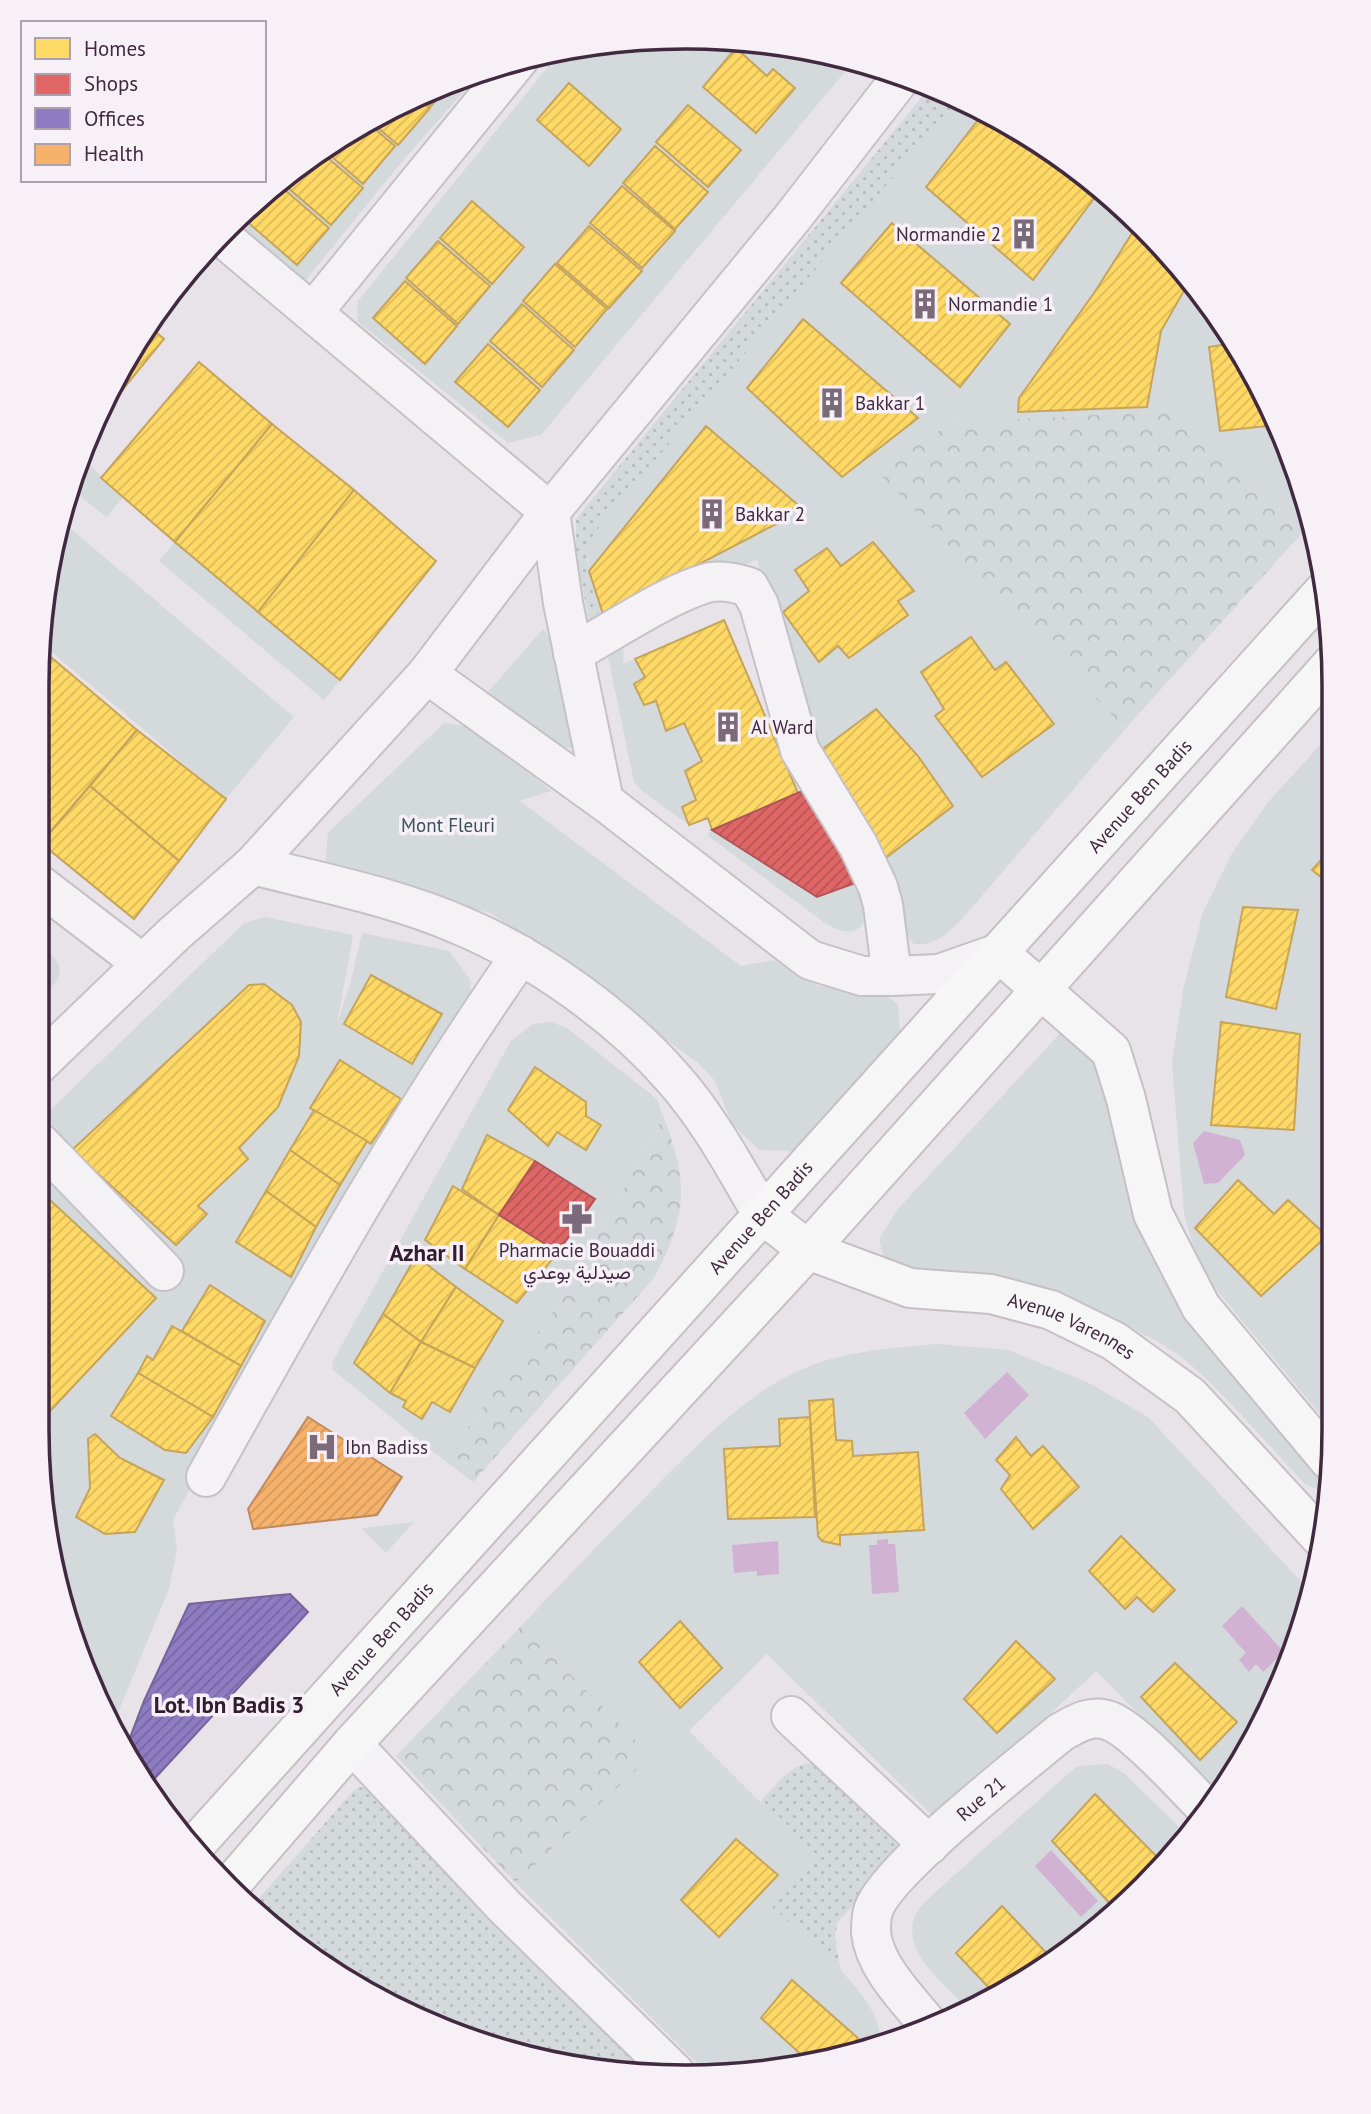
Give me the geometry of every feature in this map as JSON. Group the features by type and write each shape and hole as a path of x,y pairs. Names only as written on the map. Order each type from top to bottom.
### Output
{"main road":[{"name":"Avenue Ben Badis","path":"200,1840 1317,599"},
{"path":"235,1879 352,1744 808,1250 1322,675"},
{"path":"999,953 1111,1051 1126,1099 1153,1214 1201,1307 1321,1451"},
{"name":"Avenue Varennes","path":"763,1215 808,1250 910,1288 990,1294 1051,1310 1114,1341 1190,1396 1314,1527"}],"street":[{"path":"313,312 505,76"},
{"path":"49,1054 143,964 253,865 428,674 550,512 793,217 895,85"},
{"path":"229,242 550,512 573,653 604,801"},
{"path":"573,653 691,589 714,582 734,582 749,587 758,605 800,750 858,845 878,887 883,905 892,976"},
{"path":"428,674 604,801 810,960 862,976 892,976 939,974 999,953"},
{"path":"253,865 380,897 461,925 521,955 638,1041 666,1069 712,1130 763,1215"},
{"path":"49,893 143,964"},
{"path":"206,1477 366,1192 452,1053 521,955"},
{"path":"49,1152 164,1271"},
{"path":"791,1716 929,1845"},
{"name":"Rue 21","path":"924,2019 892,1980 874,1948 871,1930 873,1910 891,1884 929,1845 1061,1732 1086,1718 1107,1720 1129,1733 1200,1802"},
{"path":"352,1744 505,1907 666,2065"}],"green space":[{"path":"686,49 769,54 846,70 541,435 508,443 357,321 358,301 551,64 602,54"},
{"path":"467,88 400,164 306,280 243,228 298,181 367,134 442,97"},
{"path":"923,95 952,108 802,288 587,559 600,621 590,626 576,554 576,519"},
{"path":"952,108 1004,134 1073,181 1136,235 1164,266 1215,332 1237,367 1274,442 1303,532 1174,411 952,422 877,471 1125,729 962,919 935,941 914,944 904,933 800,726 757,559 714,582 600,621 589,564 591,542 596,531"},
{"path":"1174,411 1303,532 1125,729 876,471 952,422"},
{"path":"89,465 124,497 106,517 79,495"},
{"path":"69,528 294,717 226,799 50,651 54,602"},
{"path":"175,542 340,680 324,700 159,561"},
{"path":"543,629 554,644 574,737 571,748 558,747 488,692"},
{"path":"624,640 623,664 635,659 645,677 644,705 656,701 666,730 684,723 702,761 685,772 696,800 689,825 643,792 634,782 606,647"},
{"name":"Mont Fleuri","path":"444,723 473,727 551,791 520,801 741,966 774,960 819,986 846,990 875,988 898,1004 900,1031 799,1151 759,1150 732,1124 715,1081 698,1063 491,913 337,876 325,866 328,833"},
{"path":"1322,743 1322,1417 1214,1287 1195,1254 1184,1213 1172,1063 1183,990 1203,912 1232,853 1269,801"},
{"path":"712,830 861,881 869,915 860,927 850,931 825,923 707,835"},
{"path":"265,917 353,935 337,1024 351,981 362,933 449,951 470,979 472,1000 223,1428 173,1520 177,1550 169,1589 117,1714 97,1672 83,1633 61,1553 54,1512 49,1428 49,1111 244,923"},
{"path":"49,953 59,966 60,972 49,990"},
{"path":"551,1022 567,1028 657,1099 662,1113 658,1130 553,1312 460,1438 441,1458 332,1369 333,1361 511,1041 533,1024"},
{"path":"1065,1028 1083,1030 1113,1097 1119,1159 1137,1221 1321,1471 1319,1490 1306,1485 1207,1380 1165,1346 1098,1316 1060,1304 913,1271 884,1259 879,1239 898,1209"},
{"path":"662,1113 677,1158 681,1197 673,1235 654,1278 473,1482 441,1458 460,1438 553,1312 658,1130"},
{"path":"936,1344 1008,1350 1087,1382 1148,1417 1302,1583 1274,1672 1237,1747 1211,1787 1096,1671 937,1820 767,1654 689,1731 815,1857 770,1905 820,1950 856,1988 870,2007 879,2026 879,2034 810,2053 769,2060 699,2065 516,1883 651,1756 522,1625 609,1533 729,1417 765,1390 805,1368 869,1351"},
{"path":"414,1522 386,1553 362,1528"},
{"path":"522,1625 652,1756 516,1883 396,1756"},
{"path":"813,1763 825,1770 903,1850 837,1923 835,1939 841,1972 770,1905 814,1857 760,1802 790,1771"},
{"path":"1108,1764 1125,1774 1180,1828 1136,1879 1073,1933 1004,1980 960,2002 935,1976 919,1954 912,1929 916,1913 933,1894 1077,1766"},
{"path":"360,1787 374,1789 643,2064 561,2053 481,2031 442,2017 367,1980 332,1958 258,1900 353,1791"}],"shaded area":[{"path":"1204,1131 1240,1140 1245,1155 1218,1183 1204,1184 1193,1143"},
{"path":"1007,1372 1029,1395 985,1439 964,1413"},
{"path":"888,1539 888,1544 895,1544 899,1592 872,1594 869,1545 877,1545 877,1540"},
{"path":"778,1541 779,1574 757,1576 757,1571 734,1573 732,1545"},
{"path":"1242,1606 1282,1650 1280,1656 1263,1672 1256,1664 1249,1672 1239,1660 1246,1653 1222,1626"},
{"path":"1051,1850 1098,1901 1081,1917 1035,1866"}],"building: Homes":[{"path":"734,51 740,51 767,76 773,69 795,88 756,133 703,87"},
{"path":"569,83 621,129 589,166 537,120"},
{"path":"426,105 430,108 398,145 378,128"},
{"path":"688,105 741,150 708,187 656,142"},
{"name":"Normandie 2","path":"978,120 1039,156 1094,198 1033,280 926,187"},
{"path":"376,130 395,146 363,184 331,156"},
{"path":"655,146 708,192 675,229 623,183"},
{"path":"329,159 363,188 331,225 289,189"},
{"path":"622,186 675,231 642,268 590,223"},
{"path":"286,191 329,228 297,265 248,223"},
{"path":"472,201 524,247 492,284 440,238"},
{"name":"Normandie 1","path":"892,223 1010,324 960,387 841,283"},
{"path":"589,226 642,271 609,308 557,263"},
{"path":"1133,232 1184,291 1161,331 1147,407 1018,412 1019,398 1094,293"},
{"path":"438,241 490,286 458,324 406,278"},
{"path":"555,264 607,309 575,347 523,301"},
{"path":"405,281 457,326 425,364 373,318"},
{"path":"522,304 574,350 542,387 490,341"},
{"name":"Bakkar 1","path":"803,319 918,418 842,477 747,388"},
{"path":"156,332 164,339 122,390"},
{"path":"488,344 540,390 508,427 455,382"},
{"path":"1223,345 1266,426 1220,431 1209,347"},
{"path":"199,362 272,424 175,542 101,478"},
{"path":"272,424 354,490 258,612 175,542"},
{"name":"Bakkar 2","path":"706,426 797,504 778,523 603,614 589,571"},
{"path":"354,490 436,561 340,680 258,612"},
{"path":"873,542 914,591 898,601 908,615 849,658 838,646 819,662 783,612 809,591 795,570 827,548 841,566"},
{"name":"Al Ward","path":"724,620 798,793 712,830 708,818 689,825 682,807 696,800 685,771 702,761 684,723 666,731 656,701 644,705 634,684 645,677 635,659"},
{"path":"971,637 995,670 1006,662 1054,724 982,777 935,716 944,709 921,672"},
{"path":"52,658 137,730 49,834 49,686"},
{"path":"876,709 918,756 953,806 882,861 816,754"},
{"path":"137,730 226,799 179,861 90,786"},
{"path":"90,786 179,861 134,919 49,850 49,834"},
{"path":"1322,859 1322,878 1312,870"},
{"path":"1243,907 1298,910 1276,1009 1226,997"},
{"path":"371,975 442,1014 412,1064 344,1024"},
{"path":"264,984 292,1005 301,1022 299,1056 278,1107 239,1148 248,1159 198,1206 207,1214 176,1245 72,1150 249,985"},
{"path":"1221,1022 1300,1034 1294,1130 1211,1125"},
{"path":"340,1060 401,1099 371,1144 310,1108"},
{"path":"535,1067 586,1102 586,1116 601,1125 586,1150 557,1132 548,1146 508,1110"},
{"path":"314,1110 367,1141 340,1185 290,1150"},
{"path":"487,1135 535,1161 499,1215 462,1189"},
{"path":"290,1150 340,1185 316,1227 266,1191"},
{"path":"1238,1180 1274,1214 1288,1200 1322,1231 1322,1241 1261,1296 1195,1228"},
{"path":"453,1186 499,1215 465,1269 425,1240"},
{"path":"266,1191 316,1227 291,1277 236,1242"},
{"path":"49,1199 156,1298 49,1412"},
{"path":"499,1215 558,1252 517,1303 465,1269"},
{"path":"416,1256 456,1287 421,1342 383,1314"},
{"path":"210,1285 265,1321 241,1366 182,1331"},
{"path":"456,1287 503,1321 475,1368 421,1342"},
{"path":"383,1314 421,1342 390,1393 354,1363"},
{"path":"172,1326 241,1366 213,1417 138,1373 147,1356 153,1360"},
{"path":"421,1342 475,1368 450,1412 432,1402 422,1419 403,1407 406,1401 390,1393"},
{"path":"138,1373 213,1417 186,1453 165,1450 111,1416"},
{"path":"833,1399 836,1440 852,1441 853,1456 918,1452 924,1530 840,1535 840,1545 822,1541 818,1536 809,1401"},
{"path":"810,1417 815,1517 728,1519 724,1449 780,1446 779,1419"},
{"path":"95,1434 120,1458 164,1480 135,1532 105,1534 76,1517 90,1488 88,1439"},
{"path":"1016,1437 1031,1456 1043,1446 1079,1487 1033,1529 1001,1489 1010,1475 996,1460"},
{"path":"1121,1536 1175,1590 1153,1612 1137,1597 1125,1609 1089,1571"},
{"path":"680,1621 722,1668 680,1708 639,1662"},
{"path":"1016,1641 1055,1679 997,1733 964,1699"},
{"path":"1175,1663 1237,1722 1200,1760 1141,1697"},
{"path":"1095,1794 1156,1856 1109,1903 1052,1841"},
{"path":"736,1839 778,1875 719,1937 681,1900"},
{"path":"1002,1906 1046,1953 989,1988 956,1953"},
{"path":"792,1980 858,2038 850,2043 801,2055 761,2018"}],"building: Shops":[{"path":"816,785 861,881 817,897 712,830"},
{"path":"535,1161 595,1199 558,1252 499,1215"}],"building: Offices":[{"path":"290,1594 308,1612 154,1779 130,1739 189,1604"}],"building: Health":[{"name":"Ibn Badiss","path":"308,1417 402,1477 377,1515 253,1529 248,1509"}],"place":[{"name":"Normandie 2","path":"1024,234"},
{"name":"Normandie 1","path":"925,304"},
{"name":"Bakkar 1","path":"832,403"},
{"name":"Bakkar 2","path":"712,514"},
{"name":"Al Ward","path":"728,727"},
{"name":"Pharmacie Bouaddi صيدلية بوعدي","path":"577,1219"},
{"name":"Ibn Badiss","path":"322,1447"}],"district":[{"name":"Azhar II","path":"427,1253"},
{"name":"Lot. Ibn Badis 3","path":"229,1705"}]}
